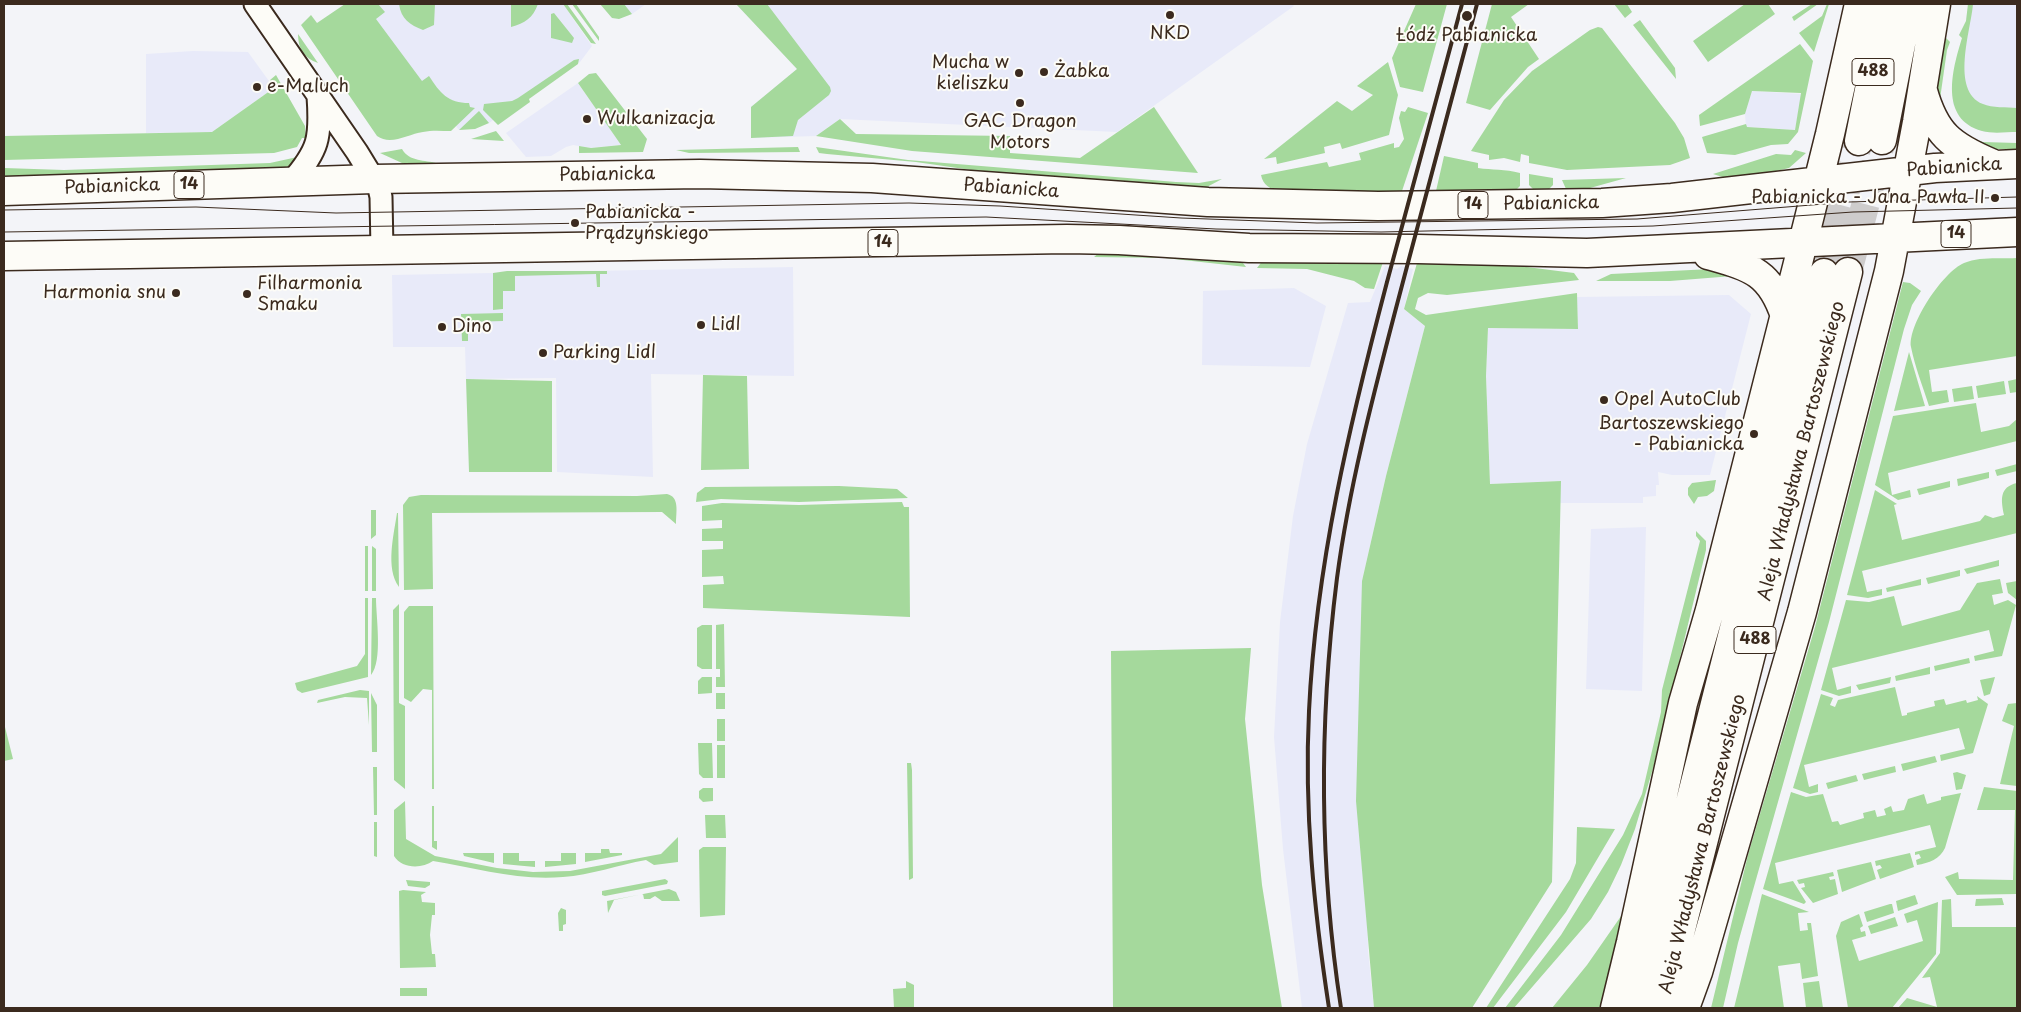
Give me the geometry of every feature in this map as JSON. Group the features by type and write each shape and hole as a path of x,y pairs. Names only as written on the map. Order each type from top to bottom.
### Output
{"main road":[{"path":"1615,1008 1634,932 1682,703 1710,610 1785,316 1858,4"},
{"name":"488","path":"1886,4 1870,140 1909,4"},
{"path":"1685,1008 1698,972 1802,612 1889,270 1936,4"},
{"path":"1922,90 1928,109 1942,134 1960,149 2006,164"},
{"name":"Pabianicka","path":"4,191 374,179 770,174 872,178 1176,201 1370,206 1602,203 1672,198 1908,170 2006,164"},
{"name":"14","path":"4,256 1101,239 1249,248 1437,249 1587,253 1687,250 2017,232"},
{"path":"1687,250 1757,271 1772,286 1785,316"},
{"name":"Aleja Władysława Bartoszewskiego","path":"1638,1008 1836,272 1661,1008"}],"street":[{"path":"255,4 374,179 381,197 382,250"},
{"path":"291,182 304,167 317,145 320,119 318,96"}],"shaded area":[{"path":"360,4 563,4 592,46 580,62 489,123 459,130"},
{"path":"624,4 646,4 632,14"},
{"path":"736,4 1292,4 1294,6 1117,132 840,119 816,136 751,138 751,107 797,69"},
{"path":"1968,4 2017,4 2017,132 1985,132 1974,128 1964,122 1953,104 1952,84 1962,38 1959,35 1966,21"},
{"path":"193,51 248,52 274,88 212,132 146,133 146,54"},
{"path":"578,83 621,145 591,148 573,145 551,156 526,157 506,133"},
{"path":"1752,91 1802,94 1795,130 1746,127 1745,114"},
{"path":"1385,266 1397,269 1401,266 1413,269 1404,309 1425,326 1386,476 1362,581 1368,951 1374,1008 1302,1008 1283,849 1274,737 1280,622 1293,516 1307,444 1348,303 1370,302"},
{"path":"793,267 794,376 651,374 653,477 557,472 556,378 466,379 465,347 393,347 392,275"},
{"path":"1294,288 1326,306 1310,367 1202,365 1203,291"},
{"path":"1729,295 1751,314 1710,475 1672,475 1658,472 1659,485 1656,485 1656,496 1643,497 1643,503 1560,503 1560,481 1490,484 1486,376 1488,328 1578,329 1577,297"},
{"path":"1646,527 1642,691 1586,689 1591,529"}],"green space":[{"path":"345,4 378,4 385,12 376,19 422,81 429,76 445,96 455,101 469,103 470,107 475,108 451,131 426,131 394,140 382,139 377,136 301,25 311,15 317,23"},
{"path":"399,4 435,4 434,25 423,30 414,26 404,18"},
{"path":"511,4 538,4 534,13 528,19 511,27"},
{"path":"563,4 567,4 596,44 591,43"},
{"path":"572,4 576,4 599,37 599,41"},
{"path":"600,4 624,4 632,14 619,19 612,18"},
{"path":"736,4 767,4 830,87 829,95 798,120 793,136 751,138 751,107 797,69"},
{"path":"1416,4 1447,4 1423,92 1400,87 1392,58"},
{"path":"1492,4 1529,4 1511,17 1539,59 1528,67 1490,110 1466,103"},
{"path":"1614,4 1627,4 1632,12 1625,18"},
{"path":"1745,4 1768,4 1775,14 1708,62 1693,41"},
{"path":"1812,4 1818,4 1794,21 1792,17"},
{"path":"1827,4 1829,4 1814,52 1799,33 1822,16"},
{"path":"1968,4 1973,4 1965,59 1967,87 1973,97 1983,104 1995,107 2017,108 2017,132 1995,133 1982,131 1968,125 1959,116 1954,105 1952,92 1953,78 1962,38 1959,35 1966,21"},
{"path":"554,13 574,38 572,43 551,38 551,14"},
{"path":"1640,20 1675,68 1676,79 1633,25"},
{"path":"1598,27 1602,28 1675,123 1684,138 1690,158 1670,165 1567,170 1529,163 1529,156 1521,154 1520,162 1504,158 1489,160 1489,155 1471,151 1504,100 1532,71 1590,30"},
{"path":"298,34 318,63 303,52 299,44"},
{"path":"1946,38 1950,42 1947,50 1940,99 1947,122 1934,82"},
{"path":"1800,44 1813,61 1798,132 1788,144 1771,145 1735,155 1707,153 1702,137 1746,124 1747,127 1795,130 1801,93 1752,91 1745,114 1700,126 1699,115"},
{"path":"579,59 578,64 529,99 530,102 498,125 483,110 484,104 512,101 518,98 574,60"},
{"path":"1388,62 1398,95 1389,135 1342,149 1340,143 1324,147 1325,153 1277,164 1276,157 1264,159 1337,101 1352,111 1373,95 1357,86"},
{"path":"596,73 647,139 643,152 579,153 579,146 591,148 621,145 578,83 589,74"},
{"path":"276,75 305,126 306,138 302,138 297,147 274,153 4,160 4,136 212,132 274,88 270,80"},
{"path":"1154,107 1198,173 912,151 816,136 840,119 856,134 1010,136 1010,153 1080,158"},
{"path":"1408,107 1428,113 1402,191 1279,191 1270,188 1263,181 1261,175 1327,162 1329,167 1361,160 1359,153 1394,143 1394,148 1399,147 1404,139 1399,118 1401,111 1405,112"},
{"path":"479,111 489,123 475,129 459,130"},
{"path":"496,131 504,141 471,139"},
{"path":"1968,138 1983,142 2017,143 2017,149 1988,149"},
{"path":"798,147 800,152 689,153 676,150"},
{"path":"816,147 908,160 1176,182 1199,183 1222,179 1205,188 999,174 916,162 819,153"},
{"path":"402,149 413,158 436,163 402,163 380,153"},
{"path":"1795,150 1806,153 1789,168 1760,175 1729,179 1713,174 1776,154 1791,155"},
{"path":"302,156 292,165 282,168 4,178 4,168 64,170 270,163"},
{"path":"1444,156 1478,163 1478,168 1520,173 1520,186 1516,190 1436,191"},
{"path":"1529,174 1553,178 1553,185 1549,189 1533,189 1529,185"},
{"path":"1626,178 1590,188 1566,189 1562,180"},
{"path":"1100,252 1240,259 1246,267 1165,258 1094,257"},
{"path":"2017,258 2017,356 1929,370 1932,392 1947,390 1949,402 1929,406 1911,347 1915,325 1921,313 1937,287 1956,268 1964,263 1984,259"},
{"path":"1263,260 1383,262 1374,289 1365,288 1354,281 1307,269 1257,268"},
{"path":"1447,261 1511,265 1574,273 1579,280 1447,295 1428,293 1418,298 1415,309 1426,315 1577,293 1578,329 1488,328 1486,376 1490,484 1561,481 1552,882 1472,1008 1374,1008 1356,801 1362,581 1386,476 1425,326 1404,309 1417,263"},
{"path":"1711,269 1733,276 1670,281 1596,281 1611,274"},
{"path":"507,271 607,271 607,274 600,274 600,287 597,287 596,274 515,276 515,291 503,291 503,309 493,310 493,273"},
{"path":"1903,282 1910,283 1921,291 1912,305 1904,329 1829,622 1738,943 1723,1008 1711,1008 1748,855 1815,627"},
{"path":"503,313 503,321 468,322 468,341 462,341 461,314"},
{"path":"1909,352 1925,406 1894,411"},
{"path":"703,375 747,376 749,469 701,470"},
{"path":"466,379 552,381 552,472 469,472"},
{"path":"2017,379 2017,392 2010,393 2008,381"},
{"path":"2004,381 2006,394 1978,398 1976,386"},
{"path":"1972,386 1974,399 1954,402 1952,389"},
{"path":"1976,403 1981,432 2009,426 2017,419 2017,441 1888,473 1892,495 1910,490 1911,497 1898,500 1875,485 1893,416"},
{"path":"2017,464 2017,471 1997,476 1995,470"},
{"path":"1989,472 1989,478 1958,486 1957,479"},
{"path":"1716,480 1714,491 1707,496 1698,497 1694,504 1688,495 1688,488 1692,483"},
{"path":"1950,481 1950,487 1919,495 1917,489"},
{"path":"2017,483 2017,533 1862,571 1867,592 1882,589 1882,595 1868,598 1847,595 1875,490 1897,504 1894,505 1902,540 1980,521 1985,515 1993,518 2004,515 2002,499 2004,491"},
{"path":"839,486 897,489 908,498 799,502 721,499 696,502 697,493 705,487"},
{"path":"667,494 674,498 676,502 676,524 662,512 432,513 433,589 404,590 403,505 409,497 421,495 637,496"},
{"path":"902,502 904,507 909,507 910,617 703,608 703,585 724,584 723,576 702,577 702,550 723,549 723,541 702,541 702,529 722,528 722,520 702,521 702,506 722,503 799,505"},
{"path":"371,510 376,510 376,535 371,539"},
{"path":"397,513 399,587 392,570 391,561"},
{"path":"1696,531 1706,541 1706,550 1654,765 1635,829 1621,865 1608,892 1591,919 1514,1008 1505,1008 1561,935 1623,835 1642,794 1661,712 1662,690 1700,541 1696,536"},
{"path":"365,546 368,546 368,591 365,591"},
{"path":"372,546 376,549 376,591 372,591"},
{"path":"1999,560 1999,566 1967,574 1964,569"},
{"path":"1960,570 1960,576 1928,584 1926,578"},
{"path":"1921,579 1921,585 1887,592 1886,588"},
{"path":"2000,579 2003,593 1992,595 1994,605 2008,600 2016,605 2002,656 1975,661 1974,656 1994,651 1989,630 1832,668 1837,690 1851,686 1851,693 1839,696 1821,690 1846,600 1869,602 1894,596 1902,626 1960,610 1977,583"},
{"path":"2017,581 2017,600 2008,593 2006,583"},
{"path":"365,598 368,598 368,677 302,693 297,690 295,683 357,666 365,654"},
{"path":"372,598 376,598 378,649 375,668 371,675"},
{"path":"399,604 399,703 405,706 405,789 394,780 393,610"},
{"path":"409,606 433,606 434,789 432,789 432,690 423,689 411,702 404,698 404,612"},
{"path":"724,624 725,687 716,687 716,677 720,677 720,669 716,669 716,625"},
{"path":"702,625 712,625 712,669 702,669 697,666 697,628"},
{"path":"1251,648 1245,719 1262,885 1282,1008 1113,1008 1111,651"},
{"path":"1969,658 1970,663 1935,671 1934,666"},
{"path":"1930,667 1930,674 1896,681 1895,676"},
{"path":"702,677 712,677 712,693 698,694 698,681"},
{"path":"1891,677 1890,683 1859,690 1856,685"},
{"path":"1995,677 1990,694 1984,696 1980,680"},
{"path":"1895,687 1902,716 1935,706 1934,701 1944,699 1946,705 1966,700 1967,703 1978,700 1977,696 1988,704 1973,753 1941,761 1940,755 1965,749 1959,728 1804,765 1809,787 1818,784 1818,792 1810,794 1793,788 1821,694 1833,698 1830,705 1835,707 1838,700"},
{"path":"360,690 369,691 369,725 367,698 345,697 317,703 318,700"},
{"path":"371,693 377,705 377,752 372,752"},
{"path":"716,693 725,693 725,709 716,709"},
{"path":"2017,703 2017,786 2000,784 2014,726 2002,721 2008,704"},
{"path":"717,719 725,719 725,741 717,741"},
{"path":"4,723 13,759 4,761"},
{"path":"698,743 712,743 713,778 703,778 699,774"},
{"path":"717,745 725,745 725,778 717,778"},
{"path":"1935,756 1937,762 1903,771 1901,764"},
{"path":"907,763 911,763 912,770 913,878 909,880"},
{"path":"1895,766 1896,772 1864,780 1862,774"},
{"path":"373,767 377,767 377,815 374,815"},
{"path":"1957,772 1966,775 1962,789 1956,790 1953,773"},
{"path":"1856,775 1858,781 1828,789 1826,783"},
{"path":"1984,787 2017,791 2017,894 1957,895 1945,877 1958,872 1959,879 2013,880 2015,810 1977,810"},
{"path":"703,788 713,788 713,801 703,802 699,798 699,791"},
{"path":"1791,792 1806,797 1823,794 1832,822 1838,821 1840,825 1864,818 1863,813 1875,810 1877,817 1886,815 1884,809 1891,806 1893,812 1904,810 1908,799 1924,794 1927,804 1941,800 1941,797 1961,793 1945,848 1937,858 1930,862 1917,865 1916,860 1921,858 1919,854 1915,855 1915,852 1936,847 1930,825 1775,863 1779,884 1793,881 1806,902 1804,904 1763,889"},
{"path":"405,801 406,839 435,856 497,868 533,872 570,871 661,854 678,837 678,862 654,865 646,860 584,874 546,878 514,876 433,861 418,866 407,865 394,856 394,810"},
{"path":"432,806 434,806 434,841 437,841 437,850 432,847"},
{"path":"705,815 725,815 726,838 706,838"},
{"path":"374,822 377,822 377,857 374,856"},
{"path":"1577,827 1615,829 1566,912 1493,1008 1486,1008 1570,879 1576,863"},
{"path":"703,847 726,847 725,915 700,917 699,850"},
{"path":"601,849 609,849 610,853 622,853 622,855 585,862 585,853 601,853"},
{"path":"463,853 494,853 494,863 464,856"},
{"path":"503,853 519,853 519,861 535,861 535,867 503,864"},
{"path":"561,853 576,853 576,864 545,867 545,861 561,861"},
{"path":"1910,853 1914,867 1880,879 1877,870 1882,868 1880,865 1876,866 1875,861"},
{"path":"1871,862 1876,879 1842,892 1837,870"},
{"path":"1833,872 1834,876 1829,877 1830,880 1835,879 1838,894 1813,903 1801,888 1805,887 1804,883 1799,884 1797,880"},
{"path":"665,879 668,881 667,884 602,895 602,891"},
{"path":"406,880 430,882 430,885 425,888 408,886"},
{"path":"669,889 676,892 680,901 662,901 655,896 650,899 644,899 643,894"},
{"path":"399,891 426,892 421,895 422,902 435,903 435,915 432,915 430,935 432,954 435,954 436,967 400,968"},
{"path":"641,894 614,900 608,913 607,901"},
{"path":"1762,894 1809,912 1798,913 1800,931 1808,930 1807,923 1811,923 1818,976 1802,979 1800,963 1778,966 1784,1008 1734,1008"},
{"path":"1915,895 1918,904 1898,911 1896,901"},
{"path":"2002,898 2004,905 1975,906 1976,899"},
{"path":"1951,899 1952,927 2017,927 2017,1008 1898,1008 1907,998 1937,1007 1930,977 1922,978 1940,953 1942,900"},
{"path":"1938,902 1936,954 1892,1008 1848,1008 1836,936 1841,922 1859,914 1863,926 1860,928 1861,932 1865,931 1866,936 1852,940 1859,961 1923,941 1917,920 1907,923 1904,914"},
{"path":"1892,904 1894,913 1867,922 1864,912"},
{"path":"561,908 566,910 566,924 563,925 563,931 559,931 558,913"},
{"path":"1626,909 1605,1008 1552,1008 1587,965"},
{"path":"1895,917 1898,926 1871,934 1868,926"},
{"path":"906,981 914,985 914,1008 894,1008 893,989 906,988"},
{"path":"1819,981 1823,1008 1806,1008 1803,983"},
{"path":"400,988 427,988 427,996 400,996"}],"tunnel":[{"path":"1848,272 1882,140"},
{"path":"1824,273 1859,141"}],"tram line":[{"path":"4,210 196,207 336,213 909,203 1000,206 1181,218 1317,223 1637,219 1849,202 2017,197"},
{"path":"4,232 986,217 1216,229 1381,232 1653,226 1853,212 2017,208"}],"railway":[{"path":"1329,1008 1315,897 1308,786 1309,711 1319,602 1337,494 1360,388 1462,4"},
{"path":"1341,1008 1329,901 1324,793 1327,685 1337,578 1348,511 1370,411 1477,4"}],"place":[{"name":"NKD","path":"1170,15"},
{"name":"Łódź Pabianicka","path":"1467,16"},
{"name":"Żabka","path":"1044,72"},
{"name":"Mucha w kieliszku","path":"1019,73"},
{"name":"e-Maluch","path":"257,87"},
{"name":"GAC Dragon Motors","path":"1020,103"},
{"name":"Wulkanizacja","path":"587,119"},
{"name":"Pabianicka - Jana Pawła II","path":"1995,198"},
{"name":"Pabianicka - Prądzyńskiego","path":"575,223"},
{"name":"Harmonia snu","path":"176,293"},
{"name":"Filharmonia Smaku","path":"247,294"},
{"name":"Lidl","path":"701,325"},
{"name":"Dino","path":"442,327"},
{"name":"Parking Lidl","path":"543,353"},
{"name":"Opel AutoClub","path":"1604,400"},
{"name":"Bartoszewskiego - Pabianicka","path":"1754,434"}]}
